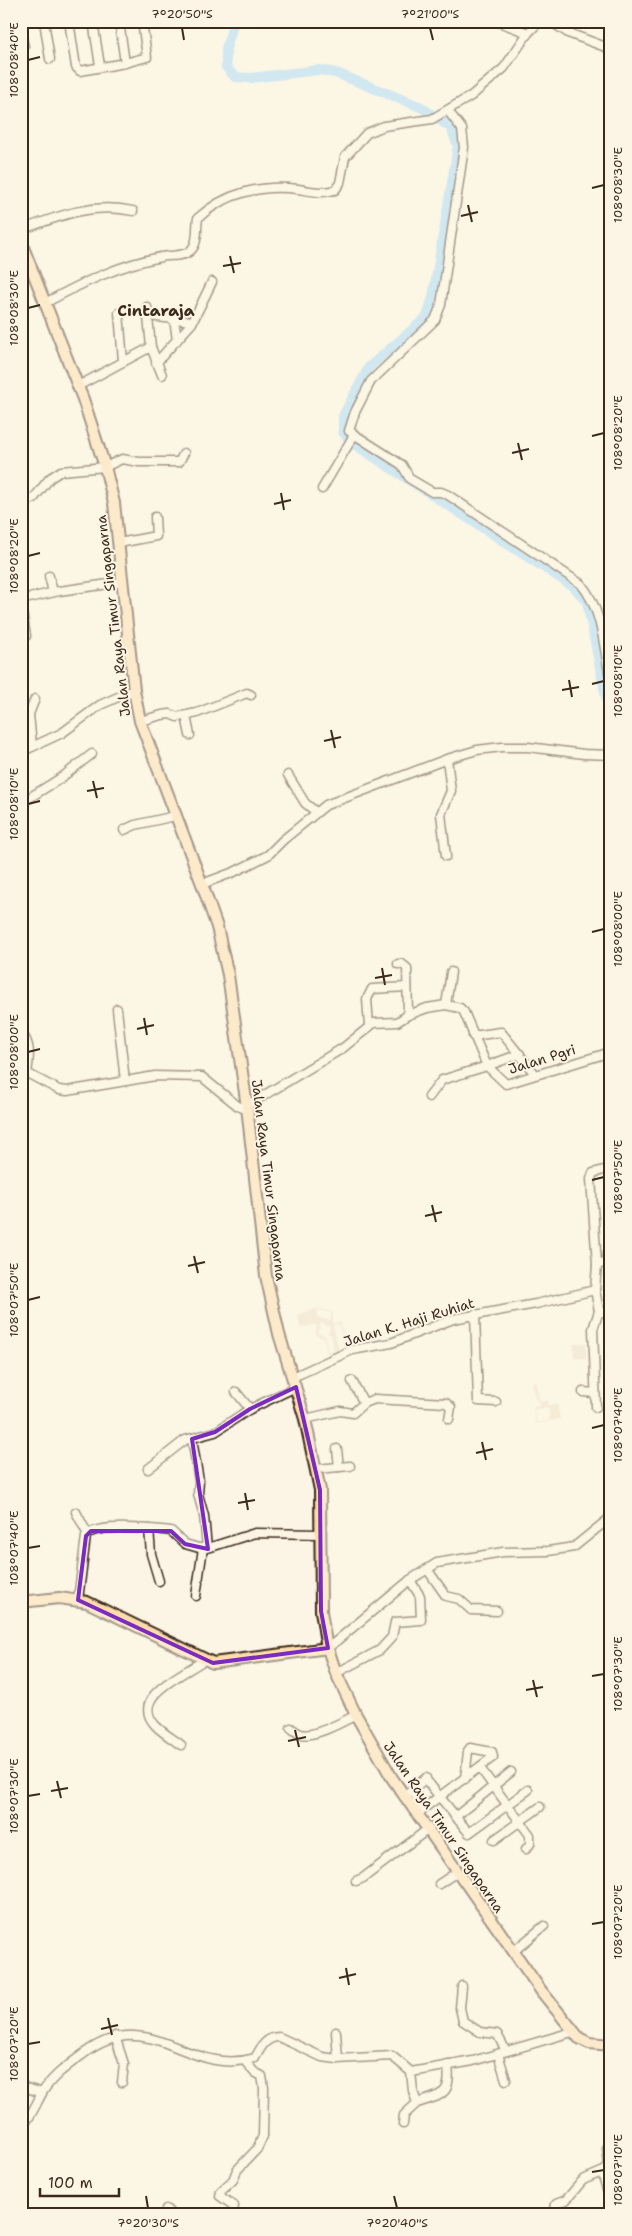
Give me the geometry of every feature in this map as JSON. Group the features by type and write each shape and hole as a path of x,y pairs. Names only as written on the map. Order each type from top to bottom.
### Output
{"main road":[{"name":"Jalan Raya Timur Singaparna","path":"21,242 47,302 105,467 114,503 137,709 217,927 228,975 247,1106 266,1276 279,1334 296,1387 317,1469 320,1490 321,1610 328,1648 336,1673 356,1715 404,1797 418,1812 427,1830 572,2032 589,2044 611,2045"},
{"path":"21,1602 59,1598 78,1600 103,1609 204,1660 218,1663 328,1648"}],"street":[{"path":"44,21 50,59"},
{"path":"69,21 78,69 145,59 147,56 142,21"},
{"path":"93,21 100,66"},
{"path":"119,21 125,63"},
{"path":"47,302 115,269 163,256 187,254 192,250 196,242 198,218 206,211 237,193 272,188 298,189 317,193 336,190 340,183 344,157 366,133 384,126 432,119 446,112 490,81 504,68 528,33 540,21"},
{"path":"550,21 568,33 611,50"},
{"path":"499,22 528,33"},
{"path":"21,33 24,47"},
{"path":"322,489 351,439 350,424 371,381 435,320 442,305 464,147 462,129 446,112"},
{"path":"21,230 60,215 94,208 119,208 133,211"},
{"path":"156,363 192,321 212,282"},
{"path":"146,306 151,347 162,375"},
{"path":"119,313 123,361"},
{"path":"148,316 192,321"},
{"path":"174,319 177,340"},
{"path":"78,386 151,347"},
{"path":"351,439 402,466 410,479 432,492 441,492 448,495 581,584 589,595 596,611 611,682"},
{"path":"21,504 34,498 50,478 61,471 105,467 122,459 139,462 179,462 184,453"},
{"path":"119,543 156,536 155,517"},
{"path":"49,576 52,592"},
{"path":"21,600 52,592 123,582"},
{"path":"21,606 26,636 21,639"},
{"path":"21,752 62,734 100,705 134,693"},
{"path":"140,721 162,715 186,716 222,705 247,693 250,695"},
{"path":"32,746 29,714 35,699"},
{"path":"186,716 190,734"},
{"path":"202,884 234,872 268,855 316,812 338,799 447,759 478,750 502,747 528,747 584,754 611,755"},
{"path":"21,803 61,778 92,754"},
{"path":"446,856 441,814 451,791 447,759"},
{"path":"288,775 305,803 316,812"},
{"path":"124,830 135,825 175,816"},
{"path":"398,964 402,964 407,968 408,1014"},
{"path":"446,1005 451,972"},
{"path":"369,1026 367,999 372,989 408,987"},
{"path":"21,1032 26,1039 30,1052 24,1072 59,1090 67,1091 161,1076 202,1077 238,1106 247,1106 343,1048 369,1026 377,1022 397,1022 408,1014 421,1009 446,1005 456,1006 464,1012 487,1066"},
{"path":"117,1009 125,1081"},
{"path":"473,1036 501,1032 535,1074"},
{"name":"Jalan Pgri","path":"487,1066 506,1084 611,1052"},
{"path":"429,1097 442,1080 520,1054"},
{"path":"596,1407 593,1329 599,1312 595,1290 597,1265 591,1179 593,1173 611,1168"},
{"path":"597,1265 611,1261"},
{"name":"Jalan K. Haji Ruhiat","path":"293,1377 352,1350 391,1343 432,1325 475,1314 536,1304 595,1290"},
{"path":"599,1312 611,1314"},
{"path":"475,1314 478,1401 496,1402"},
{"path":"352,1381 364,1403"},
{"path":"148,1469 182,1442 215,1432 250,1409 296,1387"},
{"path":"236,1392 250,1409"},
{"path":"583,1392 595,1393"},
{"path":"305,1419 340,1411 353,1412 364,1403 385,1399 446,1403 450,1407 449,1419"},
{"path":"192,1439 205,1548 196,1596"},
{"path":"337,1449 338,1467"},
{"path":"317,1469 350,1466"},
{"path":"76,1512 87,1533 78,1600"},
{"path":"328,1648 410,1580 437,1563 470,1556 574,1547 611,1517"},
{"path":"87,1533 105,1528 171,1531 185,1544 205,1548 256,1533 320,1534"},
{"path":"149,1529 152,1554 159,1581"},
{"path":"427,1569 446,1596 458,1599 471,1610 497,1611"},
{"path":"336,1673 380,1650 392,1637 395,1622 421,1620 420,1596 410,1580"},
{"path":"181,1745 156,1725 151,1716 150,1702 157,1690 204,1660"},
{"path":"290,1728 299,1733 308,1734 334,1726 356,1715"},
{"path":"414,1790 418,1812 440,1797 465,1779 480,1768 494,1754 490,1751 470,1748 465,1779"},
{"path":"480,1768 530,1835 530,1844 526,1849"},
{"path":"455,1817 511,1772"},
{"path":"404,1797 427,1780 469,1833 528,1790"},
{"path":"494,1840 540,1807"},
{"path":"356,1881 427,1830"},
{"path":"439,1884 457,1872"},
{"path":"514,1951 544,1926"},
{"path":"462,1986 460,2008 463,2021 480,2032 497,2034 506,2051"},
{"path":"336,2032 338,2059"},
{"path":"411,2072 498,2054 572,2032"},
{"path":"21,2127 42,2094 60,2071 84,2053 115,2036 138,2035 156,2039 214,2060 245,2061 255,2058 264,2044 274,2038 286,2040 322,2057 338,2059 392,2056 411,2072 417,2103"},
{"path":"115,2036 124,2064 122,2082"},
{"path":"498,2054 506,2080"},
{"path":"232,2215 234,2206 220,2196 220,2191 233,2180 237,2170 257,2149 263,2136 264,2088 262,2076 254,2072 245,2061"},
{"path":"403,2124 404,2115 417,2103 435,2099 445,2090 449,2080 448,2065"},
{"path":"21,2086 42,2094"},
{"path":"554,2215 556,2204 566,2200 583,2180 606,2170 609,2164 607,2148 611,2142"},
{"path":"602,2173 608,2192 611,2193"}],"highlighted area":[{"path":"296,1387 320,1490 321,1611 328,1648 213,1663 78,1600 86,1536 91,1531 171,1531 185,1544 208,1549 192,1439 215,1432 250,1409"}],"shaded area":[{"path":"318,1308 333,1312 333,1324 340,1322 347,1350 328,1356 324,1338 316,1335 316,1324 300,1328 298,1315","holes":["318,1309 332,1313 330,1321 317,1317","321,1323 330,1327 328,1334 331,1334 334,1350 328,1351 325,1336 317,1333","339,1324 346,1349 339,1351 333,1325"]},
{"path":"586,1343 586,1359 574,1358 573,1344"},
{"path":"536,1382 539,1399 542,1402 548,1400 549,1405 557,1404 560,1419 536,1424 533,1408 540,1406 539,1400 536,1401 532,1383","holes":["548,1407 550,1420 537,1423 534,1410"]}],"waterway":[{"path":"234,21 226,49 226,67 235,77 250,78 319,70 336,73 421,107 451,128 458,146 433,297 427,317 369,367 343,416 343,432 351,442 574,587 587,602 606,697 611,707"}],"district":[{"name":"Cintaraja","path":"156,310"}]}
